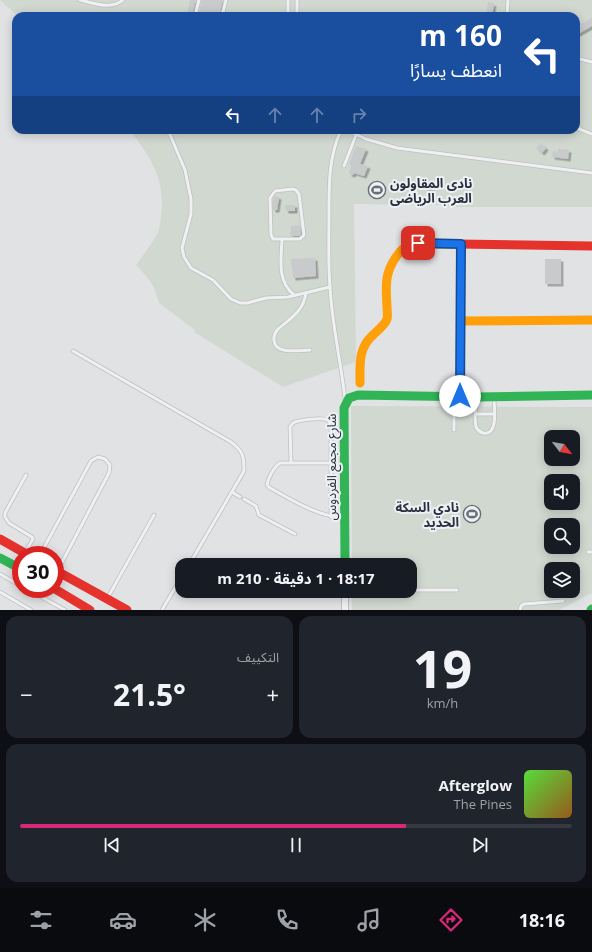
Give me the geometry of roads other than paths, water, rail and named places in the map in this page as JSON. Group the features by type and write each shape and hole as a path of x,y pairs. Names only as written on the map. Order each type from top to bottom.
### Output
{"main road":[{"path":"360,383 361,352 366,341 382,327 387,319 387,275 389,268 401,250 406,246 412,244 461,244 592,246"},
{"path":"461,321 592,320"},
{"name":"شارع مجمع الفردوس","path":"345,558 344,408 349,398 358,395 494,397 592,395"},
{"path":"0,539 12,546"},
{"path":"0,558 12,564"},
{"path":"64,575 128,610"},
{"path":"64,594 90,610"}],"street":[{"path":"457,396 461,321 461,244"},
{"path":"345,598 345,610"}],"lane":[{"path":"82,0 110,5 118,4 123,0"},
{"path":"196,12 199,0"},
{"path":"223,12 226,0"},
{"path":"288,0 288,12 297,12 297,0"},
{"path":"507,12 508,0"},
{"path":"580,59 592,62"},
{"path":"580,129 592,134"},
{"path":"170,134 185,170 191,199 191,214 182,248 188,265 194,270 213,280 231,298 244,304 266,298 283,298 330,287"},
{"path":"339,134 332,155 329,174 330,287 346,403"},
{"path":"344,166 356,135 376,143 397,148 592,174"},
{"path":"294,189 299,194 304,235 300,239 282,240 275,240 271,237 270,198 275,191 294,189"},
{"path":"282,240 281,273 285,285 295,295"},
{"path":"306,293 302,306 298,312 274,333 273,338 274,343 281,350 310,350"},
{"path":"72,351 239,448 244,459 244,471 193,558"},
{"path":"454,430 457,396"},
{"path":"475,397 476,426 479,431 488,433 494,426 494,397"},
{"path":"476,414 494,414"},
{"path":"291,463 290,427 292,424 296,422 323,418 328,420 331,425 331,517"},
{"path":"45,546 91,461 98,457 105,459 110,465 109,473 64,556"},
{"path":"331,462 280,463 276,466 267,482 268,487 312,511 331,517 345,519"},
{"path":"26,475 5,513 5,517 7,522 32,537 33,539 30,546"},
{"path":"232,492 256,506 259,515 294,534"},
{"path":"106,599 154,514"},
{"path":"0,574 12,581"},
{"path":"162,610 175,588"},
{"path":"417,590 457,590"},
{"path":"1,594 31,610"},
{"path":"43,598 65,610"},
{"path":"520,610 521,606 524,604 563,601"}],"place":[{"name":"نادى المقاولون العرب الرياضى","path":"377,190"},
{"name":"نادي السكة الحديد","path":"472,514"}]}
